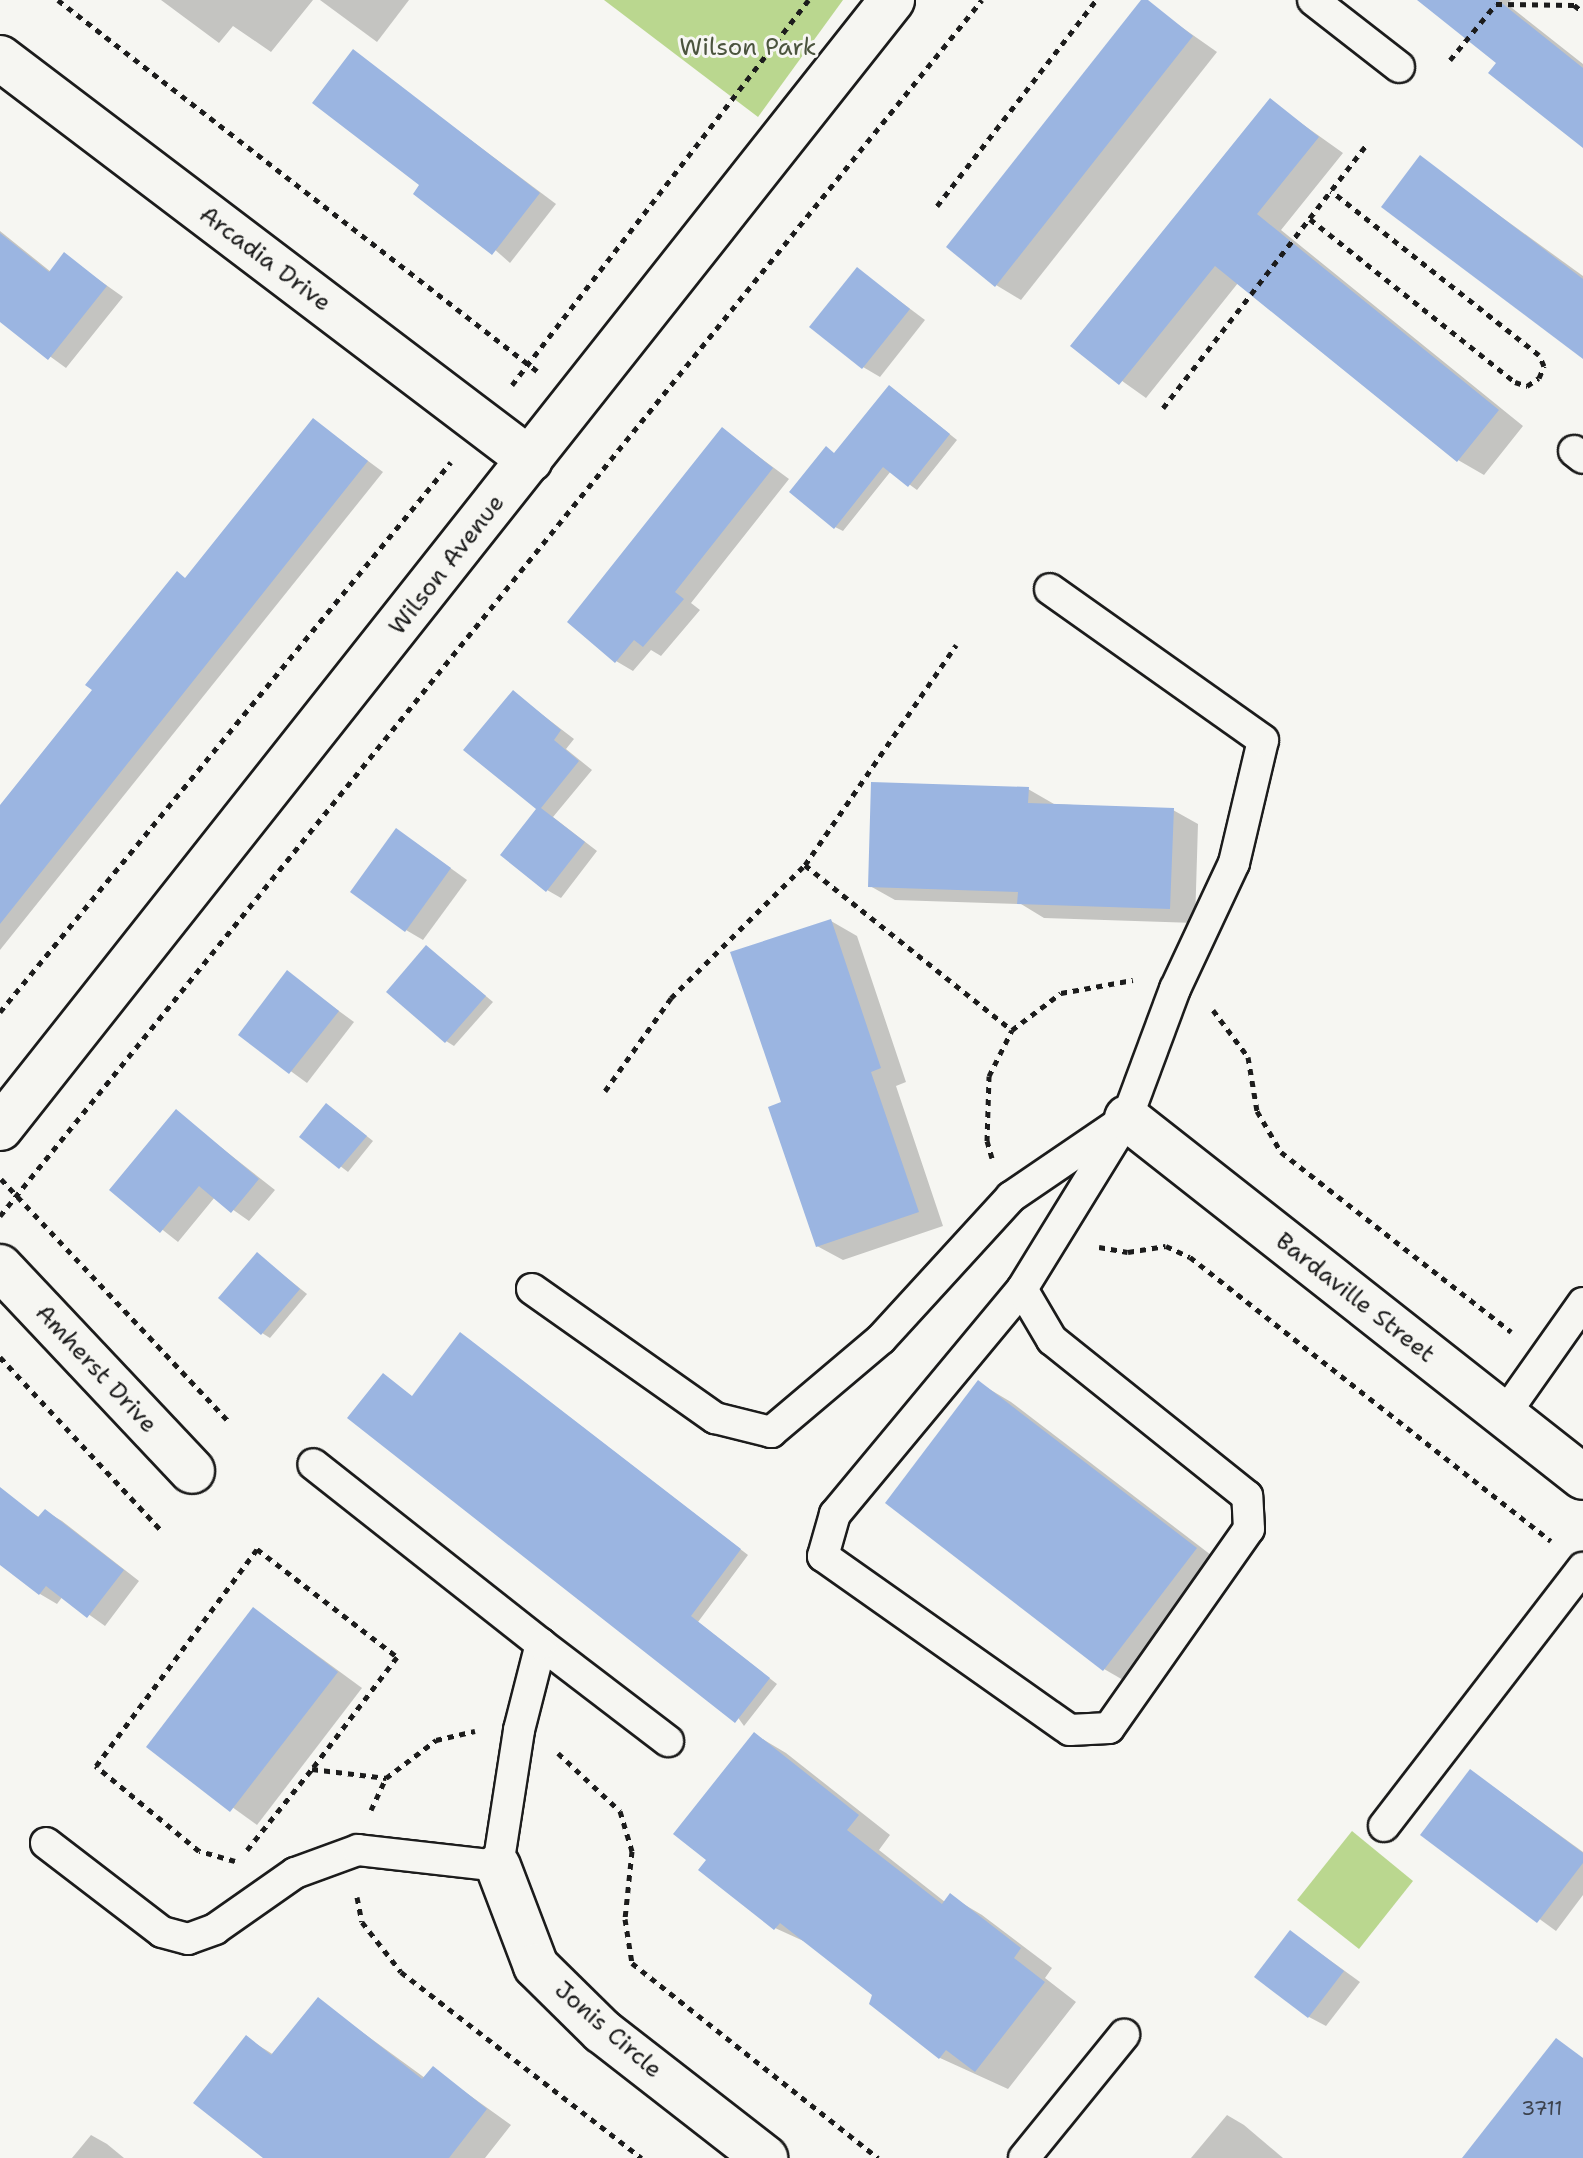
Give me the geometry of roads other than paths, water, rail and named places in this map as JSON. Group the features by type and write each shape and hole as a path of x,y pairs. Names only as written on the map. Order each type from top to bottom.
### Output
{"street":[{"name":"Wilson Avenue","path":"0,1128 892,0"},
{"name":"Arcadia Drive","path":"0,58 530,460"},
{"name":"Bardaville Street","path":"1127,1118 1583,1477"},
{"name":"Amherst Drive","path":"0,1267 192,1471"},
{"name":"Jonis Circle","path":"498,1866 536,1966 602,2031 765,2158"}],"lane":[{"path":"1313,0 1399,67"},
{"path":"1022,1289 1052,1340 1247,1496 1249,1529 1109,1728 1070,1730 823,1556 835,1514 1022,1289 1127,1118 1175,989 1234,863 1263,740 1050,589"},
{"path":"532,1289 715,1418 771,1432 881,1339 1011,1197 1127,1118"},
{"path":"1504,1415 1583,1303"},
{"path":"313,1464 668,1741"},
{"path":"1384,1826 1583,1568"},
{"path":"46,1843 162,1932 188,1939 215,1929 295,1873 358,1850 498,1866 519,1730 541,1644"},
{"path":"1024,2158 1124,2035"}],"park label":[{"name":"Wilson Park","path":"748,48"}]}
